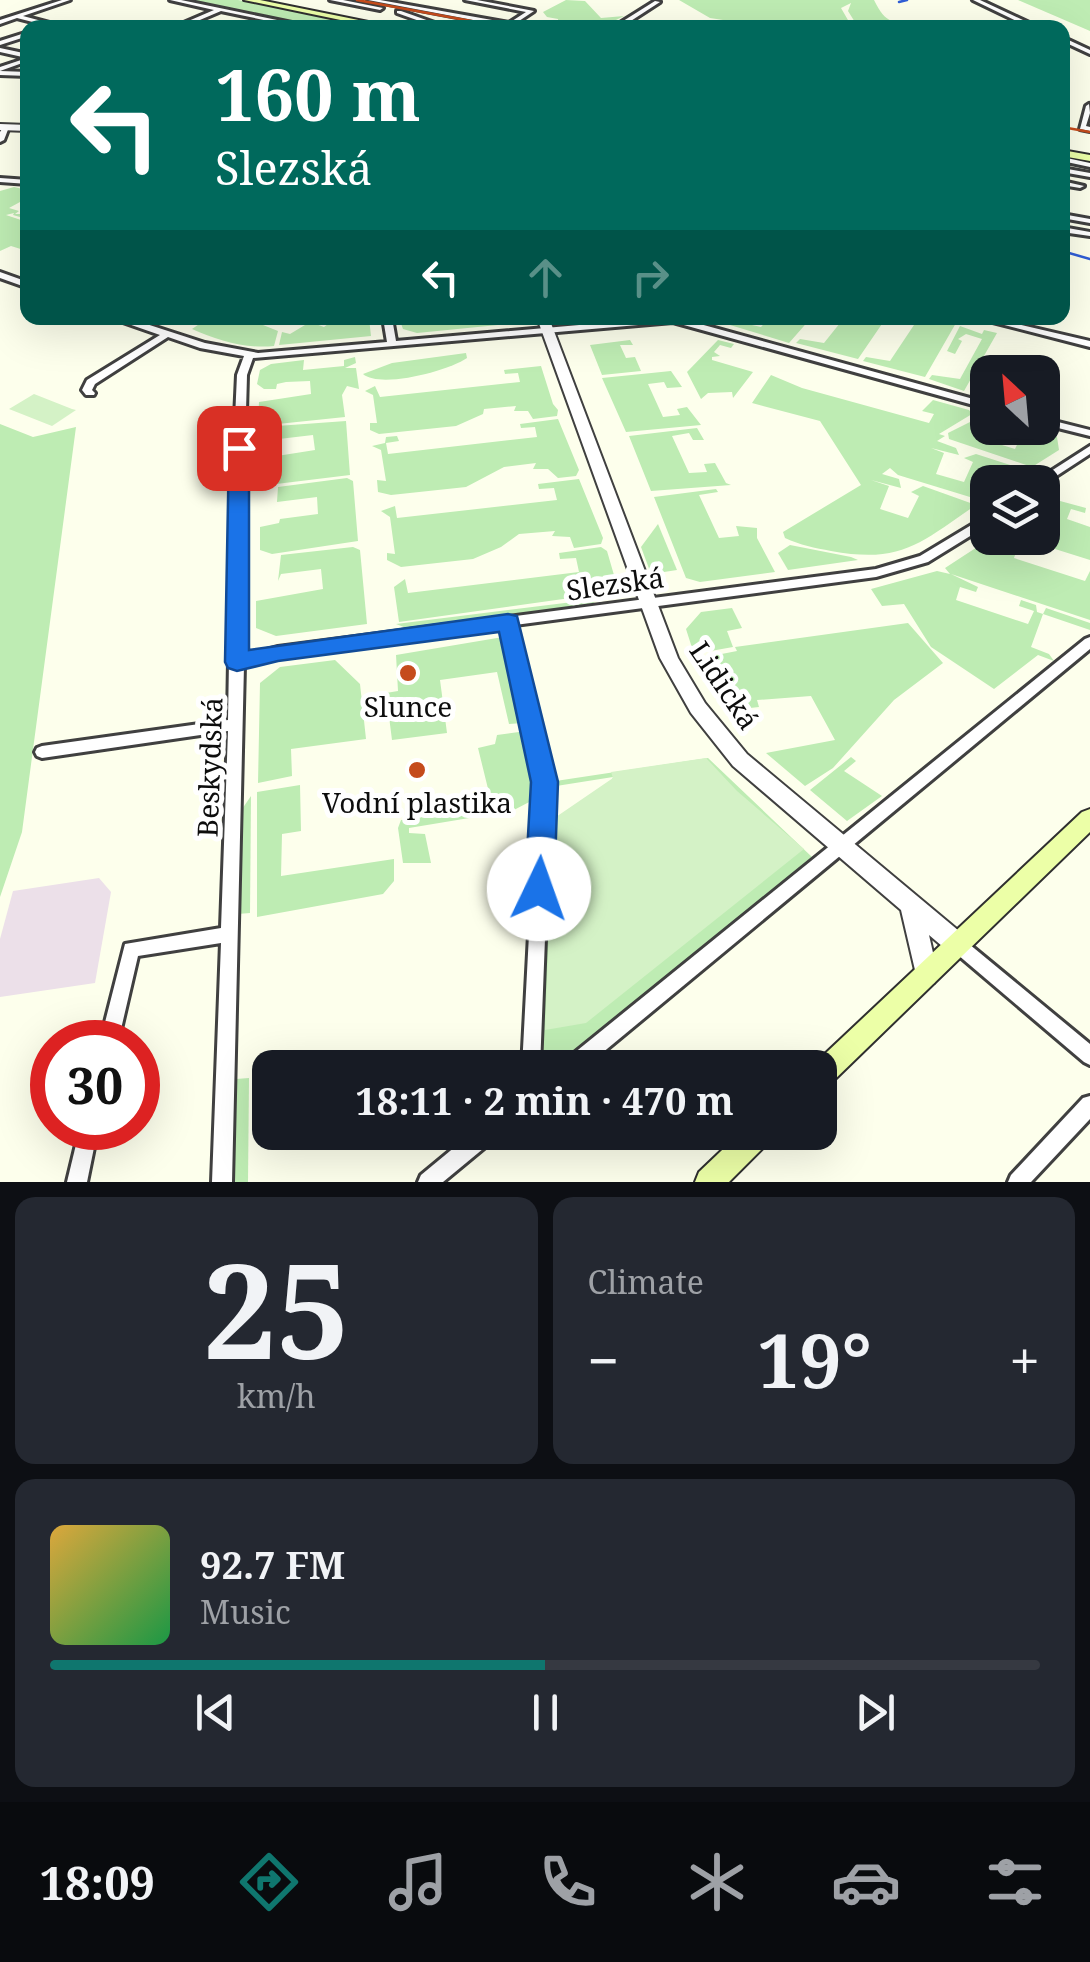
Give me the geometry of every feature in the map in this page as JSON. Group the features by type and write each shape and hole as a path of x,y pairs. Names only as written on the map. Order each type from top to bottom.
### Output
{"main road":[{"path":"252,0 353,20"},
{"path":"837,1060 1090,818"},
{"path":"709,1182 742,1150"}],"street":[{"path":"0,26 67,0"},
{"path":"173,0 277,20"},
{"path":"333,0 424,20"},
{"path":"370,0 482,20"},
{"path":"468,0 531,11 518,20"},
{"path":"506,6 519,0"},
{"path":"976,0 1020,20"},
{"path":"626,20 654,1 666,2"},
{"path":"196,20 222,10"},
{"path":"0,13 28,20"},
{"path":"264,20 268,18"},
{"path":"1089,106 1082,128 1090,129"},
{"path":"0,140 3,127"},
{"path":"1070,184 1080,186"},
{"path":"141,325 249,356 530,325"},
{"path":"388,325 392,343"},
{"name":"Lidická","path":"546,325 680,680 720,737 752,770 957,944"},
{"path":"695,325 970,401"},
{"path":"1011,325 1090,344"},
{"path":"90,393 86,390 91,382 167,334"},
{"name":"Beskydská","path":"222,1182 242,374 249,356"},
{"path":"1060,425 1090,434"},
{"path":"1060,469 1090,449"},
{"name":"Slezská","path":"237,662 278,652 904,567 935,554 970,531"},
{"path":"508,622 544,782 532,1050"},
{"path":"590,1050 1090,642"},
{"path":"42,752 235,725"},
{"path":"911,905 926,975"},
{"path":"114,1020 131,950 229,934"},
{"path":"957,944 1090,1056"},
{"path":"1018,1182 1090,1105"},
{"path":"77,1182 85,1150"},
{"path":"428,1182 466,1150"}],"shaded area":[{"path":"99,878 111,892 95,983 0,997 0,939 13,891"}],"green space":[{"path":"179,0 238,0 346,20 283,20"},
{"path":"566,0 585,1 601,18 624,16 616,20 558,20 543,12"},
{"path":"679,0 874,0 892,20 854,20 848,11 851,3 841,8 848,20 710,18"},
{"path":"1018,0 1090,0 1090,31"},
{"path":"20,188 20,202 9,208 19,211 15,214 20,217 13,215 14,213 6,215 20,220 20,249 11,246 0,251 0,191"},
{"path":"198,325 263,325 278,331 274,346 263,347 232,343 192,329"},
{"path":"305,325 370,325 371,336 279,345 282,332 290,334"},
{"path":"402,325 498,325 417,333"},
{"path":"730,325 805,325 789,343"},
{"path":"838,325 881,325 858,359 796,343 800,339 824,343"},
{"path":"914,325 955,325 925,377 863,361 866,357 890,361"},
{"path":"960,326 982,334 984,330 997,333 984,355 973,355 982,339 966,334 958,339 962,341 955,354 947,351"},
{"path":"630,340 633,345 620,345 626,358 635,357 641,371 602,375 590,345"},
{"path":"718,340 734,344 731,348 720,345 714,352 720,356 712,360 753,372 733,398 732,392 708,393 701,399 687,372"},
{"path":"466,353 467,358 458,363 430,373 384,380 363,374 392,363"},
{"path":"355,357 356,363 345,368 356,368 359,389 347,386 342,395 345,417 268,425 258,420 259,402 311,394 310,381 286,382 277,384 276,389 264,389 257,384 260,370 271,364 304,360 303,370 344,366 344,360"},
{"path":"970,361 970,380 964,391 929,379 932,375 960,379"},
{"path":"541,366 557,416 533,419 528,411 514,411 516,406 484,409 483,414 456,426 379,434 370,430 370,423 377,423 373,395 365,391 375,386 380,397 520,382 518,373 505,374 504,370"},
{"path":"671,371 682,387 667,388 664,382 648,384 663,417 680,415 677,409 687,407 701,425 626,432 602,378"},
{"path":"771,375 802,388 929,423 934,414 922,411 933,400 969,410 970,415 939,434 945,436 937,441 956,448 959,455 931,448 944,453 936,474 964,482 970,469 970,497 898,475 890,468 882,474 899,479 901,488 871,480 889,486 880,509 908,518 919,496 911,492 923,486 970,503 970,509 924,540 876,555 825,550 785,538 783,532 861,485 820,421 752,403"},
{"path":"34,394 76,410 52,426 9,409"},
{"path":"558,419 579,470 576,476 558,478 548,469 533,469 536,463 504,467 466,487 391,495 378,492 377,480 386,481 381,450 372,446 385,443 386,437 397,436 399,441 386,443 388,454 537,437 535,427 521,428 520,424"},
{"path":"346,421 350,475 268,485 257,482 258,459 315,450 313,435 279,439 275,444 277,426"},
{"path":"970,422 970,445 1015,449 1017,445 1058,445 1059,450 1035,465 1026,465 949,439 948,433"},
{"path":"0,424 33,437 76,427 22,832 0,897"},
{"path":"697,428 704,440 693,440 689,433 672,436 689,473 707,472 704,464 715,463 731,485 651,491 629,436"},
{"path":"976,454 1010,465 972,465 973,462 964,458"},
{"path":"347,478 353,481 358,541 272,554 260,550 260,527 279,523 280,519 318,514 317,497 277,502 278,487"},
{"path":"579,479 603,538 601,544 574,548 570,537 552,536 555,531 519,534 473,559 401,567 387,560 387,553 395,554 390,517 381,511 395,506 397,518 557,500 554,488 539,489 538,484"},
{"path":"716,489 718,492 699,495 719,538 739,536 736,526 757,528 757,538 775,572 700,582 686,578 654,497"},
{"path":"1060,501 1086,508 1085,513 1071,509 1067,519 1090,527 1090,560 1060,551"},
{"path":"658,524 677,570 651,574 641,547"},
{"path":"790,545 858,560 788,570 778,553"},
{"path":"353,547 360,550 367,624 276,636 256,628 256,601 323,589 321,569 281,574 278,581 281,555"},
{"path":"601,547 607,551 616,582 606,593 399,622 394,587 405,579 408,593 579,572 576,558 560,559 559,553"},
{"path":"970,552 970,555 1015,555 1014,558 1085,581 1090,571 1090,620 951,574 978,587 976,592 960,587 956,600 1028,624 1034,611 1019,606 1021,600 1036,605 1037,612 1043,614 1031,647 1049,654 1054,661 1038,655 994,689 931,647 904,604 882,606 871,589 937,571 950,574 945,568"},
{"path":"589,600 599,605 409,629 396,624"},
{"path":"732,608 742,628 727,631 733,647 694,654 686,629 701,612"},
{"path":"1046,608 1090,623 1090,630 1043,614"},
{"path":"908,623 943,663 894,700 833,768 805,786 766,753 835,740 811,696 757,700 759,707 732,710 713,689 696,659 737,651 735,647"},
{"path":"503,637 523,723 509,724 497,672 440,680 447,733 392,740 386,693 398,691 396,655"},
{"path":"335,660 360,684 366,739 291,749 292,776 258,783 260,683 280,667"},
{"path":"526,731 535,799 512,811 409,828 409,833 425,834 431,863 403,863 398,828 401,820 488,808 492,805 478,748 495,744 497,735"},
{"path":"851,757 856,761 844,771 882,796 847,821 810,790"},
{"path":"706,758 737,791 804,849 586,1023 545,1030 553,819 613,778 611,772"},
{"path":"708,758 812,857 578,1050 540,1050 548,831 557,816 590,830 613,777 550,787 549,782"},
{"path":"300,785 301,831 282,834 281,876 394,859 394,881 383,894 257,917 257,792"},
{"path":"251,796 250,913 238,914 240,812"},
{"path":"249,1078 248,1182 234,1182 236,1079"}],"waterway":[{"path":"899,2 907,0"},
{"path":"1070,253 1090,259"}],"railway":[{"path":"357,0 466,20"},
{"path":"1070,128 1090,132"}],"place":[{"name":"Slunce","path":"408,673"},
{"name":"Vodní plastika","path":"417,770"}],"route":[{"path":"239,448 237,662 278,652 508,622 544,782 539,889"}]}
